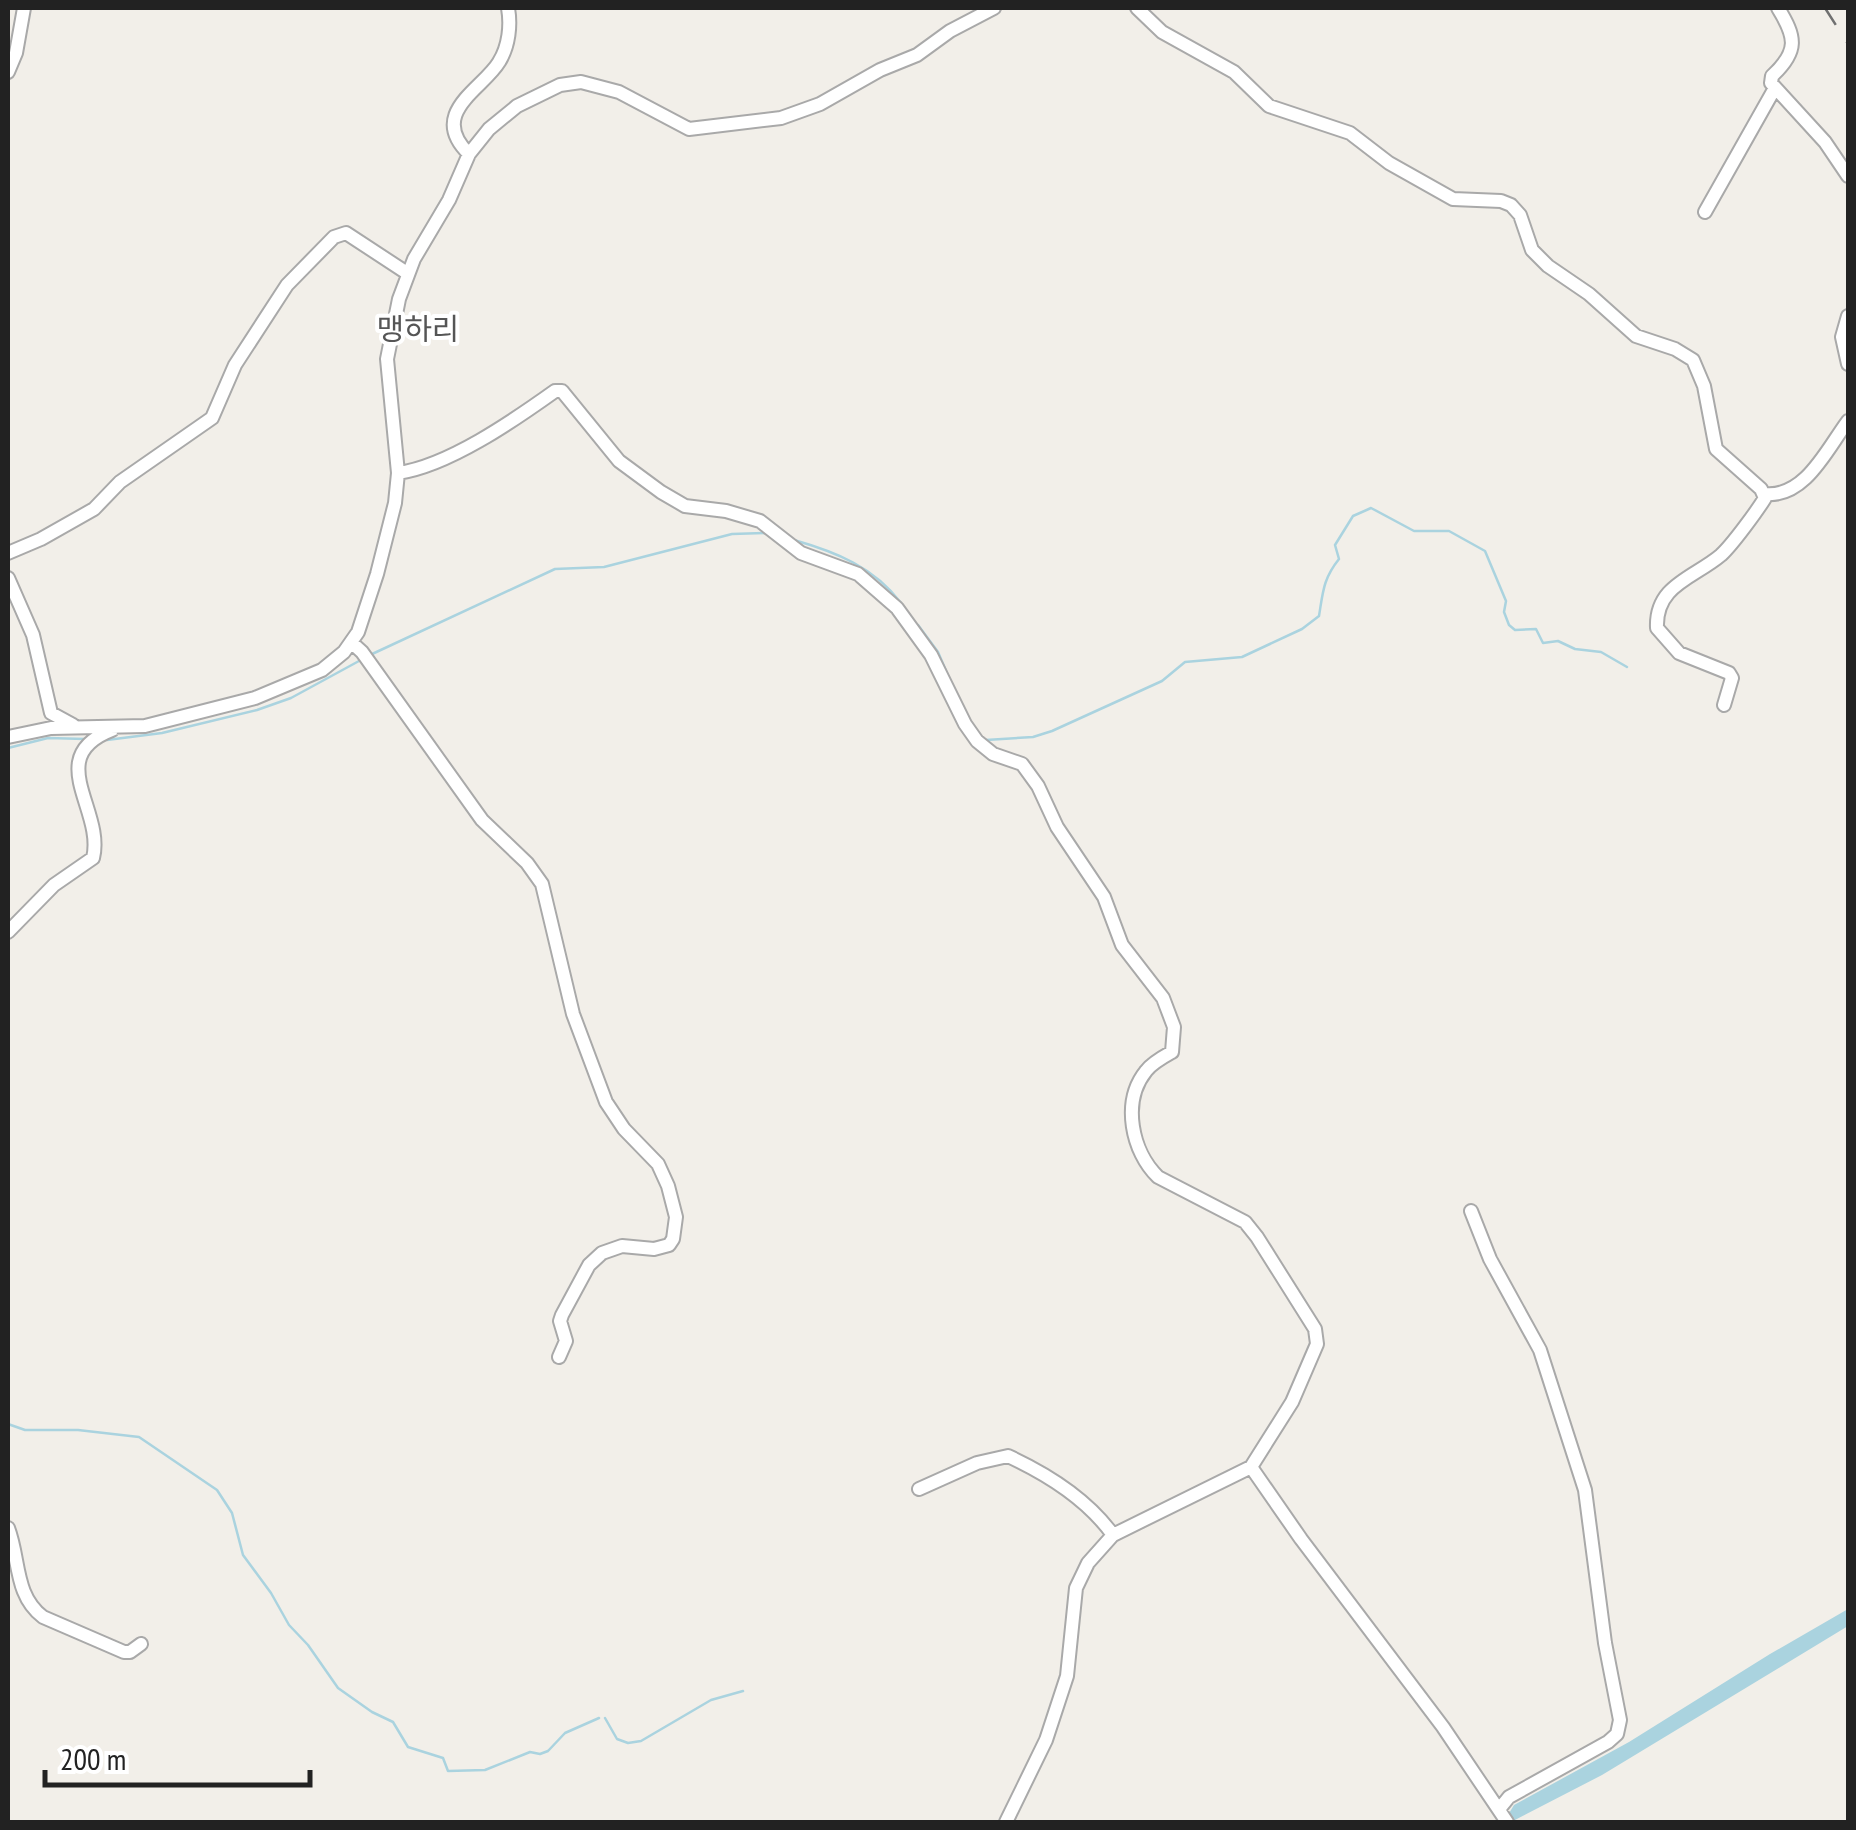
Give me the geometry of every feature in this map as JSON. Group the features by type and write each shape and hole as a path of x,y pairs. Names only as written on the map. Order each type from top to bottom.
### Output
{"street":[{"path":"8,72 16,53 24,8"},
{"path":"469,154 458,138 455,118 466,97 500,61 510,30 508,8"},
{"path":"8,737 52,728 145,726 266,694 322,670 352,642 390,530 398,472 388,347 407,273 449,200 469,154 489,129 517,106 570,82 619,92 689,129 797,114 917,55 994,8"},
{"path":"1137,8 1162,32 1234,72 1269,106 1350,133 1389,163 1453,199 1511,205 1520,215 1532,250 1548,266 1590,294 1636,336 1676,349 1693,360 1704,386 1716,448 1765,494 1783,494 1797,487 1848,421"},
{"path":"1778,8 1789,27 1792,46 1771,83 1825,142 1848,176"},
{"path":"1705,212 1775,88"},
{"path":"8,552 41,540 94,509 120,482 212,418 235,365 272,307 299,269 334,236 346,233 407,273"},
{"path":"1848,316 1842,337 1848,364"},
{"path":"398,472 411,471 456,451 554,391 562,391 620,461 661,492 685,506 726,511 760,521 801,553 858,574 897,608 931,655 977,741 992,754 1012,758 1030,774 1057,827 1104,897 1122,946 1172,1014 1172,1052 1142,1075 1133,1110 1137,1145 1148,1168 1245,1222 1316,1329 1315,1351 1296,1394 1251,1466 1113,1535 1094,1554 1079,1580 1066,1676 1046,1740 1006,1822"},
{"path":"1724,705 1730,673 1672,648 1657,628 1658,615 1667,593 1720,555 1765,494"},
{"path":"8,578 33,636 51,713 62,722 77,726"},
{"path":"352,642 482,820 527,862 542,884 573,1014 606,1102 624,1129 658,1164 668,1186 676,1217 673,1239 654,1249 612,1248 588,1266 562,1315 560,1322 566,1341 559,1357"},
{"path":"8,932 54,886 93,858 95,844 78,760 86,744 118,728"},
{"path":"1471,1211 1490,1260 1540,1350 1577,1463 1591,1522 1605,1643 1620,1720 1617,1734 1608,1742 1509,1797 1503,1816"},
{"path":"920,1490 977,1462 1008,1456 1060,1485 1102,1519 1113,1535"},
{"path":"1251,1466 1503,1816"},
{"path":"8,1528 22,1592 33,1609 124,1652 142,1644"}],"water":[{"path":"1848,1609 1848,1626 1602,1775 1511,1822 1508,1815 1514,1805 1629,1742"}],"waterway":[{"path":"986,740 1033,737 1052,731 1162,681 1185,662 1242,657 1302,629 1319,616 1327,579 1339,559 1335,545 1353,516 1371,508 1414,531 1449,531 1485,551 1506,601 1504,612 1515,630 1536,629 1543,643 1558,641 1575,649 1601,652 1627,667"},
{"path":"370,655 555,569 604,567 732,534 767,533"},
{"path":"794,540 866,570 901,603"},
{"path":"918,625 938,652 949,678"},
{"path":"107,740 162,733 257,710 291,698 359,661"},
{"path":"8,748 48,738 85,739"},
{"path":"8,1424 25,1430 78,1430 139,1437 217,1490 232,1513 243,1555 289,1625 338,1688 393,1722 408,1747 443,1758 448,1771 485,1770 530,1752 540,1754 565,1733 599,1718"},
{"path":"605,1718 617,1739 628,1743 641,1741 711,1700 743,1691"}],"railway":[{"path":"1825,8 1848,44"}],"district":[{"name":"맹하리","path":"418,330"}]}
